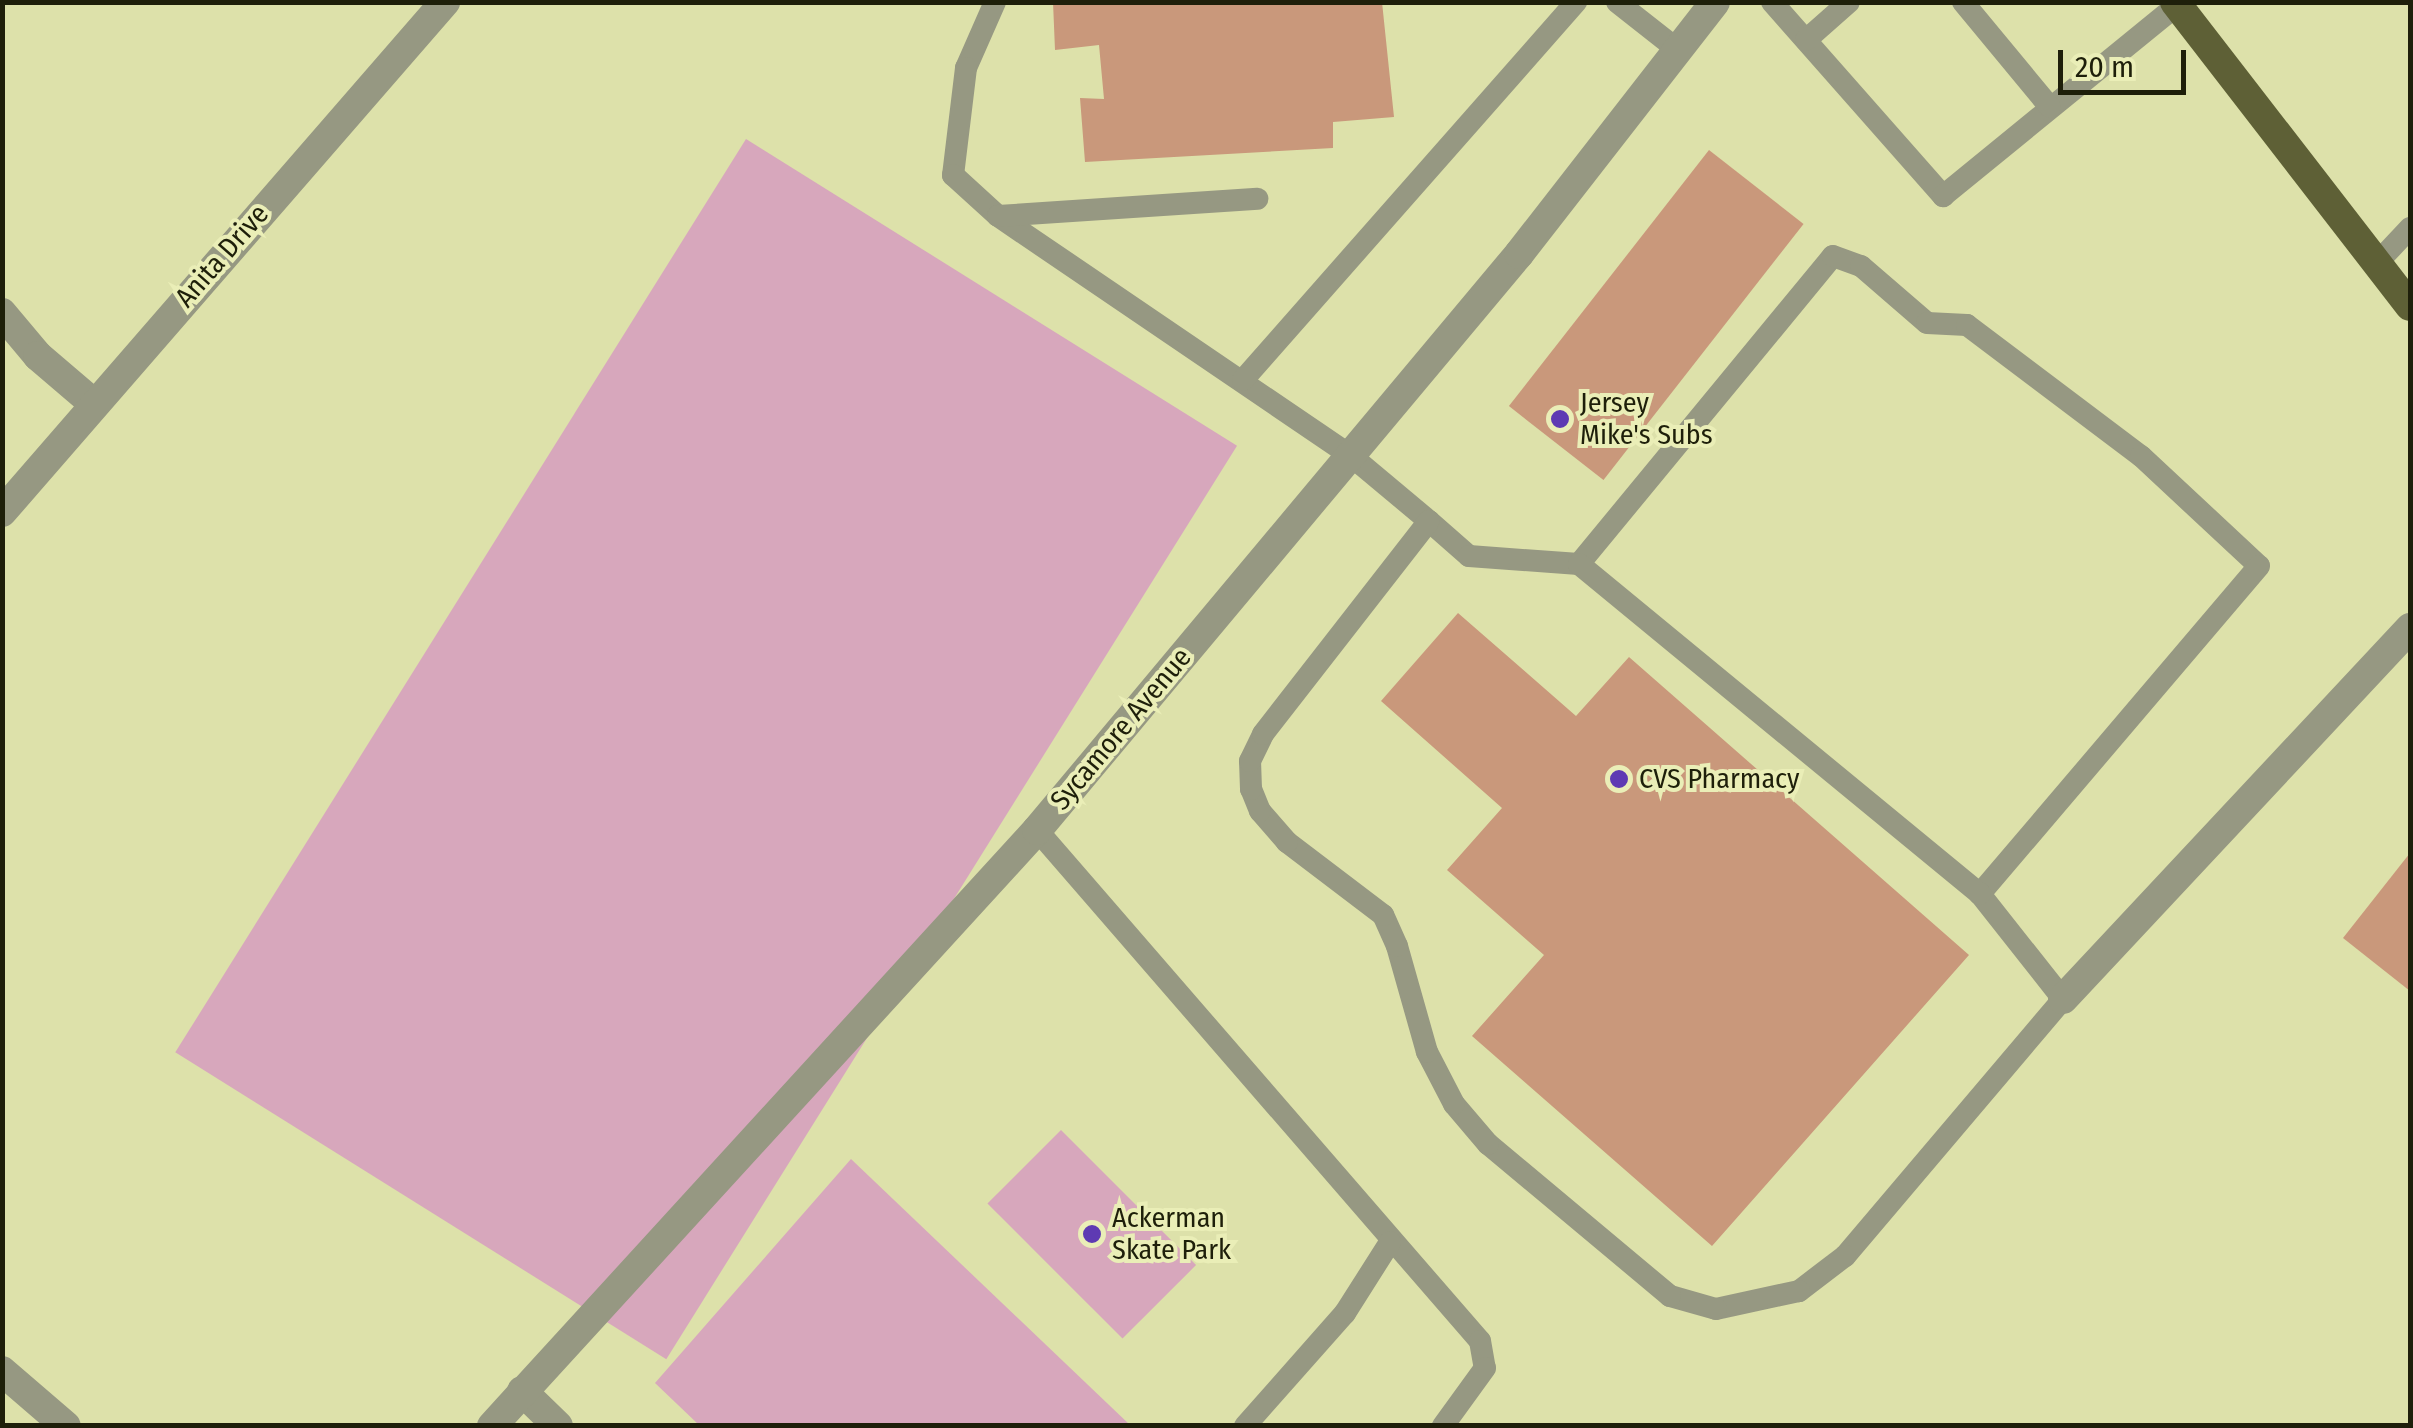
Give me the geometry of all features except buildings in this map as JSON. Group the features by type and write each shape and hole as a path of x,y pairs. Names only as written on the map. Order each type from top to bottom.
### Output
{"main road":[{"path":"2176,4 2410,306"}],"street":[{"name":"Anita Drive","path":"2,512 93,402 445,2"},
{"name":"Sycamore Avenue","path":"492,1426 1036,830 1519,254 1715,2"},
{"path":"2,314 38,356 93,402"},
{"path":"2064,999 2410,628"},
{"path":"2,1371 66,1426"},
{"path":"522,1391 558,1426"}],"lane":[{"path":"995,2 966,68 953,175 998,216 1350,455 1428,521 1469,556 1578,564 1980,894 2064,999 1845,1256 1799,1291 1716,1309 1670,1296 1488,1144 1454,1104 1427,1052 1397,946 1383,915 1287,842 1260,811 1251,789 1250,761 1263,734 1428,521"},
{"path":"1243,380 1576,2"},
{"path":"1617,2 1678,50"},
{"path":"1772,2 1943,196 2176,4"},
{"path":"1806,40 1849,2"},
{"path":"1963,2 2050,107"},
{"path":"998,216 1257,199"},
{"path":"2377,263 2410,228"},
{"path":"1578,564 1832,256 1861,266 1927,322 1967,326 2141,456 2259,566 1980,894"},
{"path":"1036,830 1356,1194 1390,1242 1480,1341 1486,1368 1444,1426"},
{"path":"1244,1426 1344,1313 1390,1242"}],"shaded area":[{"path":"746,139 1237,446 666,1359 175,1052"},
{"name":"Ackerman Skate Park","path":"1061,1130 1196,1265 1123,1339 987,1204"},
{"path":"851,1159 1130,1425 699,1425 655,1383"}],"place":[{"name":"Jersey Mike's Subs","path":"1560,419"},
{"name":"CVS Pharmacy","path":"1619,779"},
{"name":"Ackerman Skate Park","path":"1092,1234"}]}
